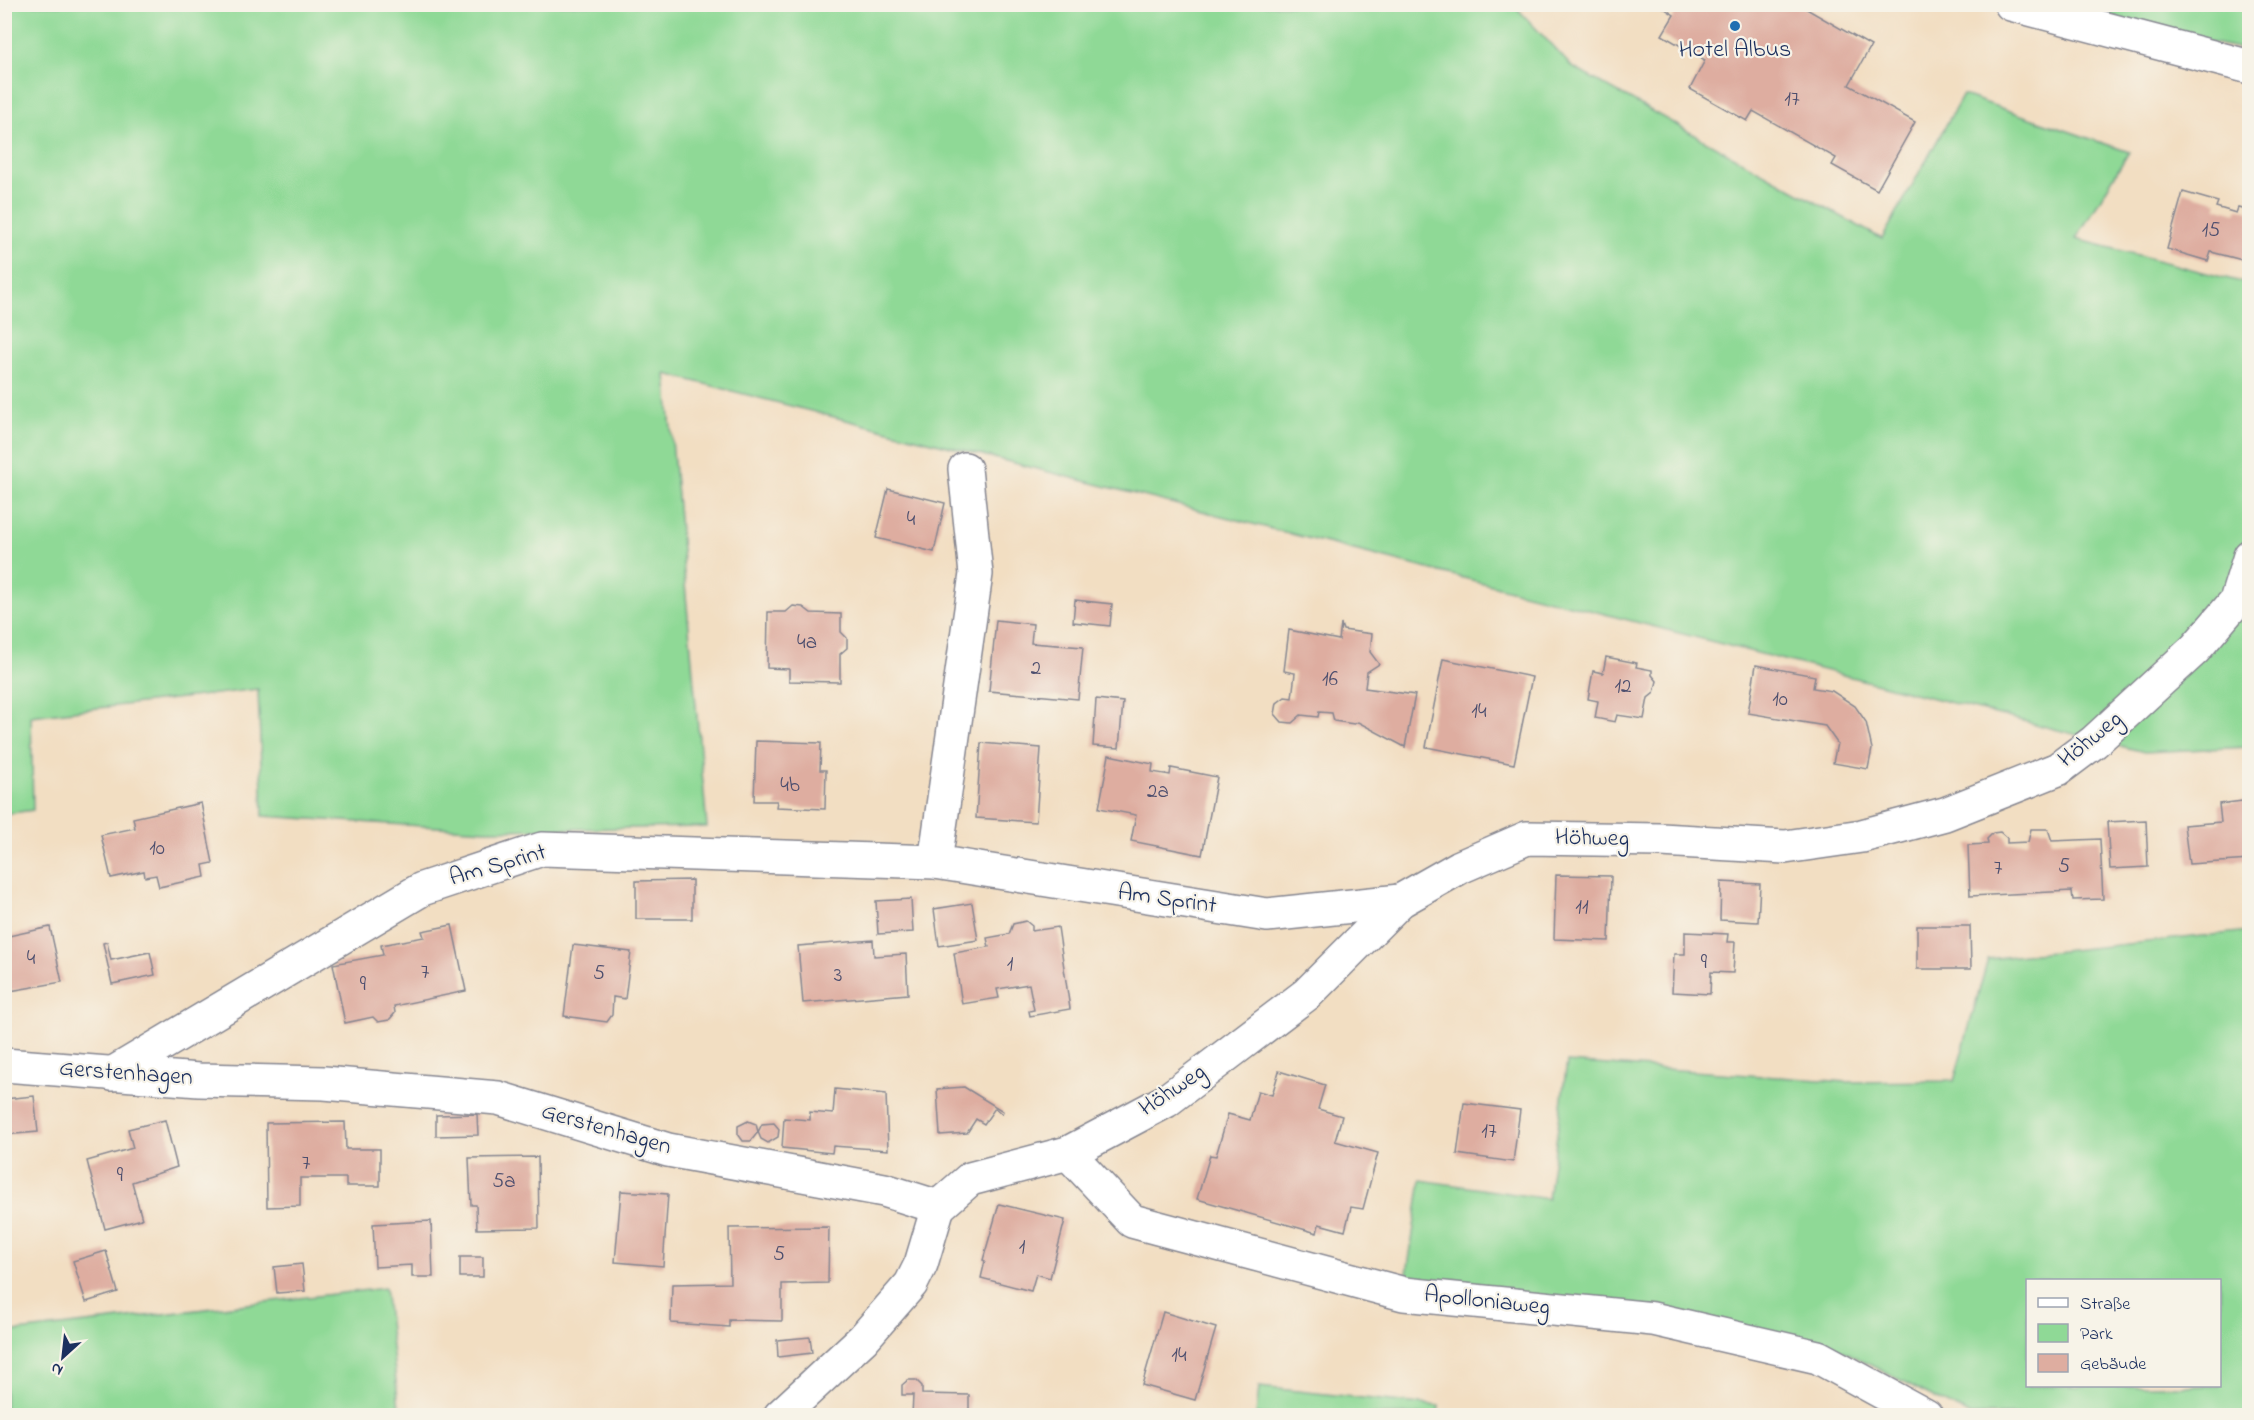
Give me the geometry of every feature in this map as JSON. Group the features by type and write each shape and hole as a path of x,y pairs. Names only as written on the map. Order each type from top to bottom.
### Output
{"street":[{"path":"2011,4 2250,67"},
{"path":"935,862 976,574 965,469"},
{"name":"Höhweg","path":"938,1207 970,1179 1068,1153 1167,1101 1298,1001 1400,901 1460,867 1527,838 1661,840 1785,847 1862,836 1945,814 2058,769 2094,742 2195,649 2236,601 2250,556"},
{"name":"Am Sprint","path":"112,1074 422,889 542,849 935,862 1268,915 1400,901"},
{"name":"Gerstenhagen","path":"4,1065 199,1080 324,1083 498,1098 668,1150 884,1190 938,1207"},
{"name":"Apolloniaweg","path":"1068,1153 1132,1221 1404,1294 1653,1319 1818,1357 1926,1416"},
{"path":"780,1416 863,1339 911,1284 921,1264 938,1207"}],"green space":[{"path":"4,5 1514,5 1572,67 1882,239 1963,95 2129,152 2076,239 2249,284 2249,747 2144,752 666,374 707,827 486,830 263,816 258,689 31,716 33,810 5,814"},
{"path":"2012,5 2249,5 2249,50"},
{"path":"2249,931 2249,1415 1969,1415 1835,1347 1404,1294 1421,1180 1548,1199 1567,1062 1847,1082 1954,1081 1988,959"},
{"path":"385,1288 400,1415 5,1415 5,1330 18,1331"},
{"path":"1259,1387 1439,1406 1438,1415 1256,1415"}],"building":[{"path":"1658,4 1798,4 1871,46 1849,85 1915,122 1877,190 1832,165 1836,158 1753,111 1747,121 1690,89 1705,60 1662,35 1674,15"},
{"path":"2183,192 2218,202 2216,207 2236,213 2238,208 2250,211 2250,262 2211,252 2208,261 2167,249"},
{"path":"888,489 945,503 934,552 876,538"},
{"path":"1075,600 1112,604 1110,626 1073,622"},
{"path":"793,606 803,607 811,613 841,614 841,632 847,638 847,648 840,654 840,682 789,681 789,669 767,668 768,612 786,612"},
{"path":"996,620 1033,624 1031,643 1083,647 1078,699 989,691"},
{"path":"1341,624 1343,630 1372,634 1370,652 1379,664 1367,672 1365,688 1415,695 1405,747 1358,722 1354,724 1334,721 1332,713 1319,712 1318,717 1301,715 1292,723 1282,722 1275,714 1277,703 1285,697 1292,698 1295,673 1284,671 1289,630 1339,640"},
{"path":"1606,657 1637,663 1636,667 1652,670 1652,675 1657,681 1654,693 1648,698 1644,719 1617,715 1615,722 1595,718 1598,701 1588,699 1593,671 1603,673"},
{"path":"1443,659 1532,677 1514,764 1426,747"},
{"path":"1756,665 1815,676 1813,688 1832,691 1855,706 1866,722 1872,749 1868,769 1833,763 1837,743 1825,726 1748,713"},
{"path":"1096,699 1123,702 1119,748 1093,746"},
{"path":"756,741 821,743 820,770 826,770 825,809 776,807 777,801 754,801"},
{"path":"981,743 1041,748 1036,822 976,818"},
{"path":"1109,755 1153,764 1152,772 1170,775 1171,768 1217,777 1202,855 1131,841 1136,815 1099,808"},
{"path":"2250,800 2250,860 2189,864 2184,825 2221,822 2219,804"},
{"path":"201,803 213,863 203,865 205,877 159,887 156,875 145,877 144,871 111,878 101,835 135,828 133,818"},
{"path":"2146,820 2148,867 2110,869 2107,822"},
{"path":"2031,829 2048,829 2052,841 2100,839 2103,899 2073,900 2072,891 1970,896 1968,845 1988,844 1987,839 1993,833 2000,832 2007,838 2007,843 2028,842"},
{"path":"1556,875 1611,876 1609,941 1554,939"},
{"path":"692,880 692,919 636,919 636,881"},
{"path":"1721,882 1760,884 1758,922 1720,920"},
{"path":"911,899 913,932 878,934 876,901"},
{"path":"972,903 978,940 939,946 934,909"},
{"path":"1026,921 1032,926 1032,931 1058,927 1070,1009 1030,1016 1029,1011 1034,1010 1029,984 997,989 999,998 962,1004 954,953 989,947 987,938 1009,934 1013,924"},
{"path":"452,925 466,991 394,1006 395,1013 389,1020 378,1022 373,1017 345,1023 333,964 383,955 381,945 424,937 422,931"},
{"path":"1917,926 1970,926 1971,969 1917,969"},
{"path":"50,927 62,982 4,992 4,937"},
{"path":"1685,932 1728,934 1727,942 1735,942 1733,973 1711,972 1710,994 1672,992 1674,954 1685,954"},
{"path":"873,940 874,956 906,954 908,994 803,1003 798,946"},
{"path":"107,942 111,960 150,952 155,975 112,984 103,943"},
{"path":"573,945 631,952 625,999 613,997 612,1015 607,1022 564,1016"},
{"path":"1279,1071 1325,1085 1318,1109 1342,1116 1335,1141 1378,1153 1363,1209 1351,1207 1345,1231 1319,1224 1317,1233 1197,1199 1210,1155 1216,1156 1228,1114 1250,1120 1258,1091 1272,1095"},
{"path":"964,1087 1003,1111 1002,1114 995,1108 984,1124 976,1119 967,1133 940,1135 937,1089"},
{"path":"835,1089 886,1094 888,1150 833,1146 832,1153 782,1148 784,1118 810,1120 810,1112 833,1114"},
{"path":"34,1096 38,1132 4,1135 4,1099"},
{"path":"1464,1103 1520,1110 1513,1162 1457,1154"},
{"path":"477,1114 478,1135 436,1136 436,1115"},
{"path":"165,1120 177,1167 132,1182 142,1219 105,1229 87,1161 133,1148 128,1129"},
{"path":"748,1121 756,1124 758,1132 751,1141 743,1141 738,1134 738,1126"},
{"path":"345,1122 346,1149 380,1149 380,1186 346,1186 346,1178 300,1178 300,1206 267,1207 266,1123"},
{"path":"774,1123 779,1129 778,1137 768,1143 761,1139 758,1132 762,1124"},
{"path":"538,1157 539,1228 477,1229 476,1205 471,1205 469,1158"},
{"path":"621,1191 668,1194 663,1266 615,1262"},
{"path":"999,1204 1065,1220 1050,1278 1036,1274 1031,1291 981,1278 985,1261 983,1260"},
{"path":"431,1221 433,1277 412,1277 412,1265 375,1267 373,1224"},
{"path":"829,1227 828,1283 782,1284 782,1321 729,1320 729,1327 671,1323 672,1284 730,1283 729,1228"},
{"path":"106,1251 118,1292 86,1302 73,1261"},
{"path":"460,1257 483,1257 483,1277 460,1277"},
{"path":"302,1264 305,1291 277,1293 274,1267"},
{"path":"1163,1312 1216,1328 1195,1400 1142,1385"},
{"path":"810,1337 812,1353 778,1357 777,1340"},
{"path":"908,1380 916,1380 922,1386 922,1394 969,1395 969,1416 912,1416 913,1395 902,1395 902,1385"}],"place":[{"name":"Hotel Albus","path":"1735,26"}]}
